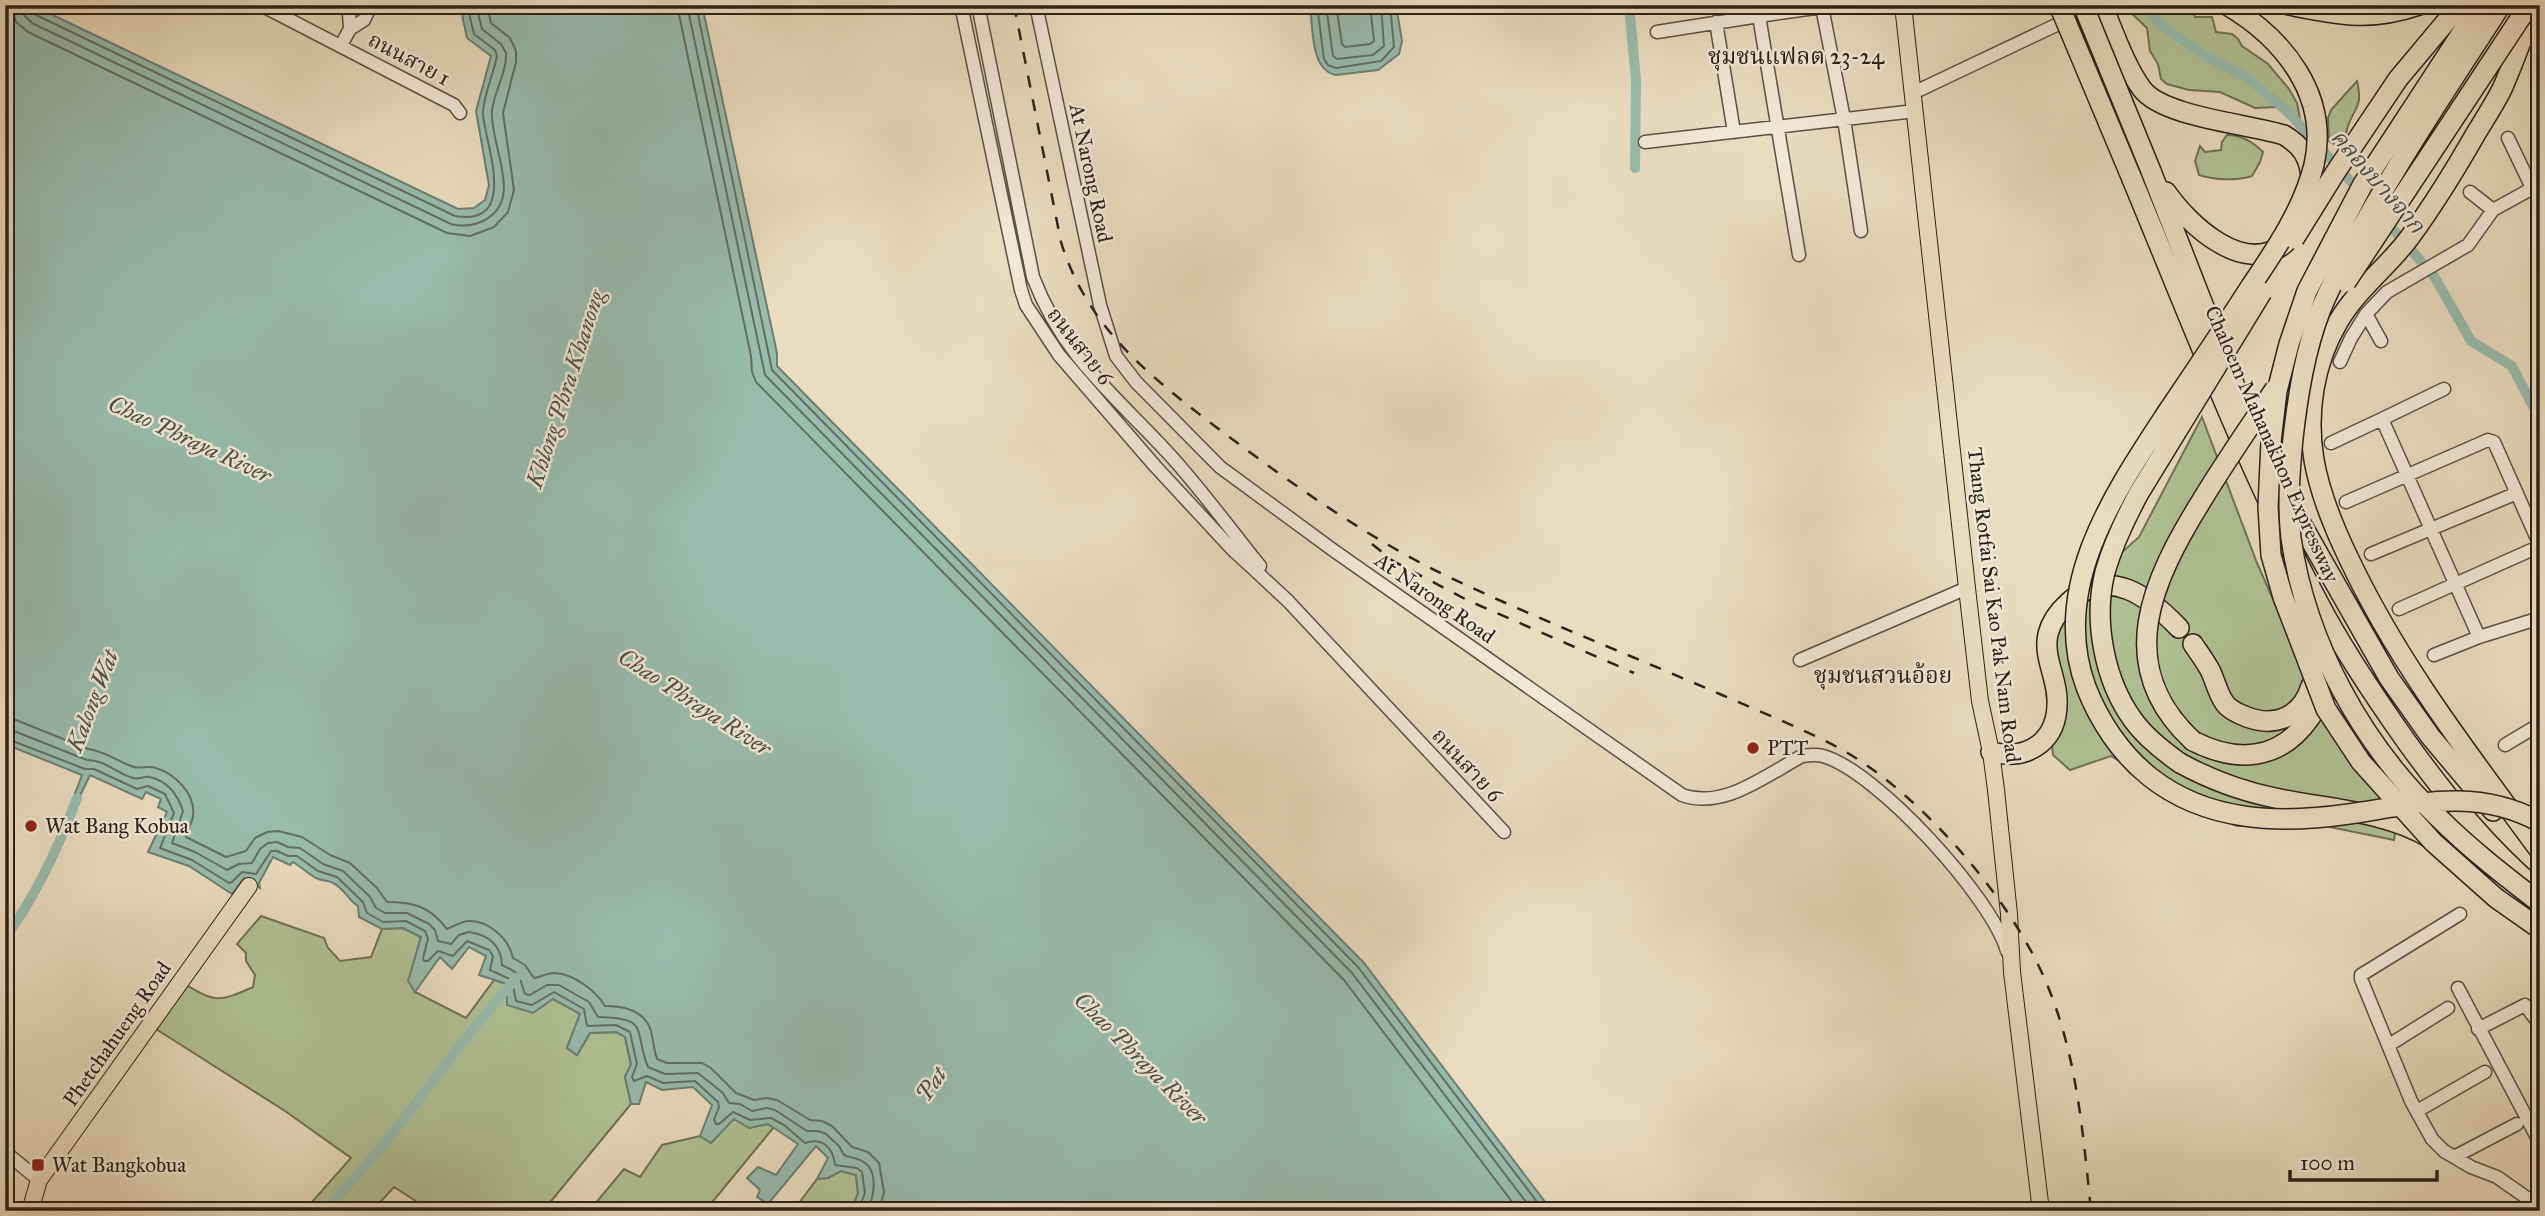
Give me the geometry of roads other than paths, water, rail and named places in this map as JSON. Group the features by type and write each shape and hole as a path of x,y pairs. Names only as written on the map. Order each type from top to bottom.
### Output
{"highway":[{"name":"Chaloem Mahanakhon Expressway","path":"2059,5 2252,467 2319,604 2353,661 2442,791 2517,873 2540,891"},
{"name":"Chaloem Mahanakhon Expressway","path":"2083,5 2261,453 2389,678 2465,780 2540,860"},
{"path":"2099,5 2142,89 2153,99 2179,111 2284,135 2298,143 2308,157 2311,176 2308,201 2292,236 2280,247 2266,253 2251,253 2235,250 2215,241 2198,228 2180,210 2151,171"},
{"path":"2227,5 2248,18 2282,48 2307,86 2314,110 2315,162 2307,187 2286,232 2148,442 2096,533 2077,593 2077,653 2090,695 2108,731 2130,759 2170,791 2218,812 2245,818 2301,818 2344,815 2435,800 2456,800 2496,805 2540,822"},
{"path":"2289,5 2342,16 2393,14 2419,5"},
{"path":"2460,5 2398,79 2335,173 2139,494 2111,553 2100,604 2107,665 2119,695 2133,720 2156,745 2180,763 2208,779 2238,790 2367,814 2517,873"},
{"path":"2480,5 2363,184 2307,291 2277,391 2268,508 2271,555 2283,597 2326,709 2361,762 2433,842 2496,898 2540,929"},
{"path":"2501,5 2387,184 2320,310 2298,397 2291,463 2291,535 2297,572 2326,656 2349,705 2379,750 2437,817 2540,903"},
{"path":"2252,467 2276,560 2315,654 2323,691 2302,729 2292,738 2276,748 2244,756 2211,750 2193,741 2178,728 2159,698 2149,666 2147,628 2151,606 2165,565 2175,543 2228,457 2529,5"},
{"path":"2535,5 2501,90 2446,185 2407,241 2368,281 2346,310 2316,373 2311,414 2314,460 2323,496 2337,534 2364,591 2394,644 2454,733 2540,851"},
{"path":"1991,752 2006,755 2025,753 2042,744 2048,734 2056,715 2057,698 2048,657 2048,632 2059,612 2086,589 2099,585 2112,586 2143,595 2179,628"},
{"path":"2193,644 2209,668 2225,704 2241,715 2272,722 2295,713 2302,706 2314,677 2315,654"},
{"path":"2423,834 2480,871 2540,921"}],"main road":[{"name":"Thang Rotfai Sai Kao Pak Nam Road","path":"1903,5 1967,588 1980,701 1991,752 2009,914 2012,972 2041,1211"},
{"name":"Phetchahueng Road","path":"30,1211 39,1180 249,886"}],"street":[{"name":"ถนนสาย 1","path":"261,5 454,105 460,113"},
{"path":"350,29 349,13 352,5"},
{"path":"341,45 350,29 364,20 371,5"},
{"name":"ถนนสาย 6","path":"961,5 1026,305 1059,355 1147,458 1231,548 1288,601 1504,832"},
{"name":"ถนนสาย 6","path":"978,5 1033,277 1053,322 1071,349 1106,391 1169,454 1288,601"},
{"name":"At Narong Road","path":"1037,5 1095,284 1112,347 1136,382 1220,467 1333,550 1682,795 1693,800 1727,796 1802,756 1814,754 1836,761 1860,776 1902,812 1954,866 2002,935 2012,972"},
{"path":"1913,93 2099,5"},
{"path":"1657,32 1826,6 1861,231"},
{"path":"1759,16 1799,255"},
{"path":"1716,22 1734,132"},
{"path":"1645,142 1915,111"},
{"path":"2340,362 2351,338 2377,300 2471,242 2493,209 2536,186 2508,138"},
{"path":"2469,192 2493,209"},
{"path":"2366,314 2381,341"},
{"path":"2332,443 2444,389"},
{"path":"2382,419 2479,637"},
{"path":"2346,502 2491,439 2538,541 2538,547 2399,609"},
{"path":"2371,554 2517,493"},
{"path":"1800,660 1967,588"},
{"path":"2434,655 2479,637 2540,618"},
{"path":"2505,745 2540,724"},
{"path":"2459,914 2361,975 2364,987 2417,1111 2432,1139 2444,1151 2471,1167 2497,1177 2540,1207"},
{"path":"2458,988 2540,1143"},
{"path":"2478,1029 2525,1004 2540,1025"},
{"path":"2389,1045 2448,1008"},
{"path":"2417,1111 2485,1072"},
{"path":"2454,1157 2517,1125"},
{"path":"5,1152 39,1180"}],"water":[{"path":"5,5 32,5 458,209 474,208 485,200 489,185 476,111 491,56 467,38 460,5 702,5 777,353 777,366 1364,963 1552,1211 851,1211 858,1193 856,1175 841,1171 828,1178 817,1179 828,1158 816,1146 768,1204 757,1197 760,1190 747,1178 758,1167 776,1175 798,1144 768,1124 749,1128 734,1119 711,1143 700,1136 712,1105 693,1087 662,1090 646,1082 639,1104 631,1104 625,1077 631,1064 625,1037 616,1032 590,1033 577,1055 567,1048 580,1014 553,999 533,1013 507,1005 507,984 479,975 486,956 469,947 452,969 440,957 415,992 408,981 421,937 403,928 382,929 359,917 358,906 333,883 314,877 293,862 290,865 273,857 259,883 260,888 244,878 232,894 189,866 148,852 167,812 158,807 161,799 146,792 142,799 90,775 73,810 71,804 82,775 5,744"},
{"path":"1310,5 1396,5 1402,41 1399,54 1378,70 1336,75 1328,71 1321,65 1314,46"}],"waterway":[{"path":"1629,5 1636,80 1635,168"},
{"name":"คลองบางจาก","path":"2144,5 2161,25 2205,56 2248,78 2290,114 2362,194"},
{"name":"คลองบางจาก","path":"2384,219 2434,276 2471,341 2512,366 2540,420"},
{"name":"Kalong Wat","path":"5,938 46,870 77,798"},
{"path":"325,1211 377,1152 516,978"}],"railway":[{"path":"1014,5 1061,242 1088,301 1126,350 1172,393 1253,454 1341,516 1402,553 1498,599 1816,736 1876,772 1905,796 1962,853 1988,885 2031,950 2046,982 2057,1010 2072,1066 2091,1211"},
{"path":"1372,544 1393,561 1467,600 1634,673"}],"place":[{"name":"PTT","path":"1753,748"},
{"name":"Wat Bang Kobua","path":"31,826"},
{"name":"Wat Bangkobua","path":"38,1165"}],"district":[{"name":"ชุมชนแฟลต 23-24","path":"1796,56"},
{"name":"ชุมชนสวนอ้อย","path":"1883,675"}],"water label":[{"name":"Khlong Phra Khanong","path":"565,389"},
{"name":"Chao Phraya River","path":"190,439"},
{"name":"Chao Phraya River","path":"695,702"},
{"name":"Chao Phraya River","path":"1141,1058"},
{"name":"Pat","path":"931,1084"}]}
